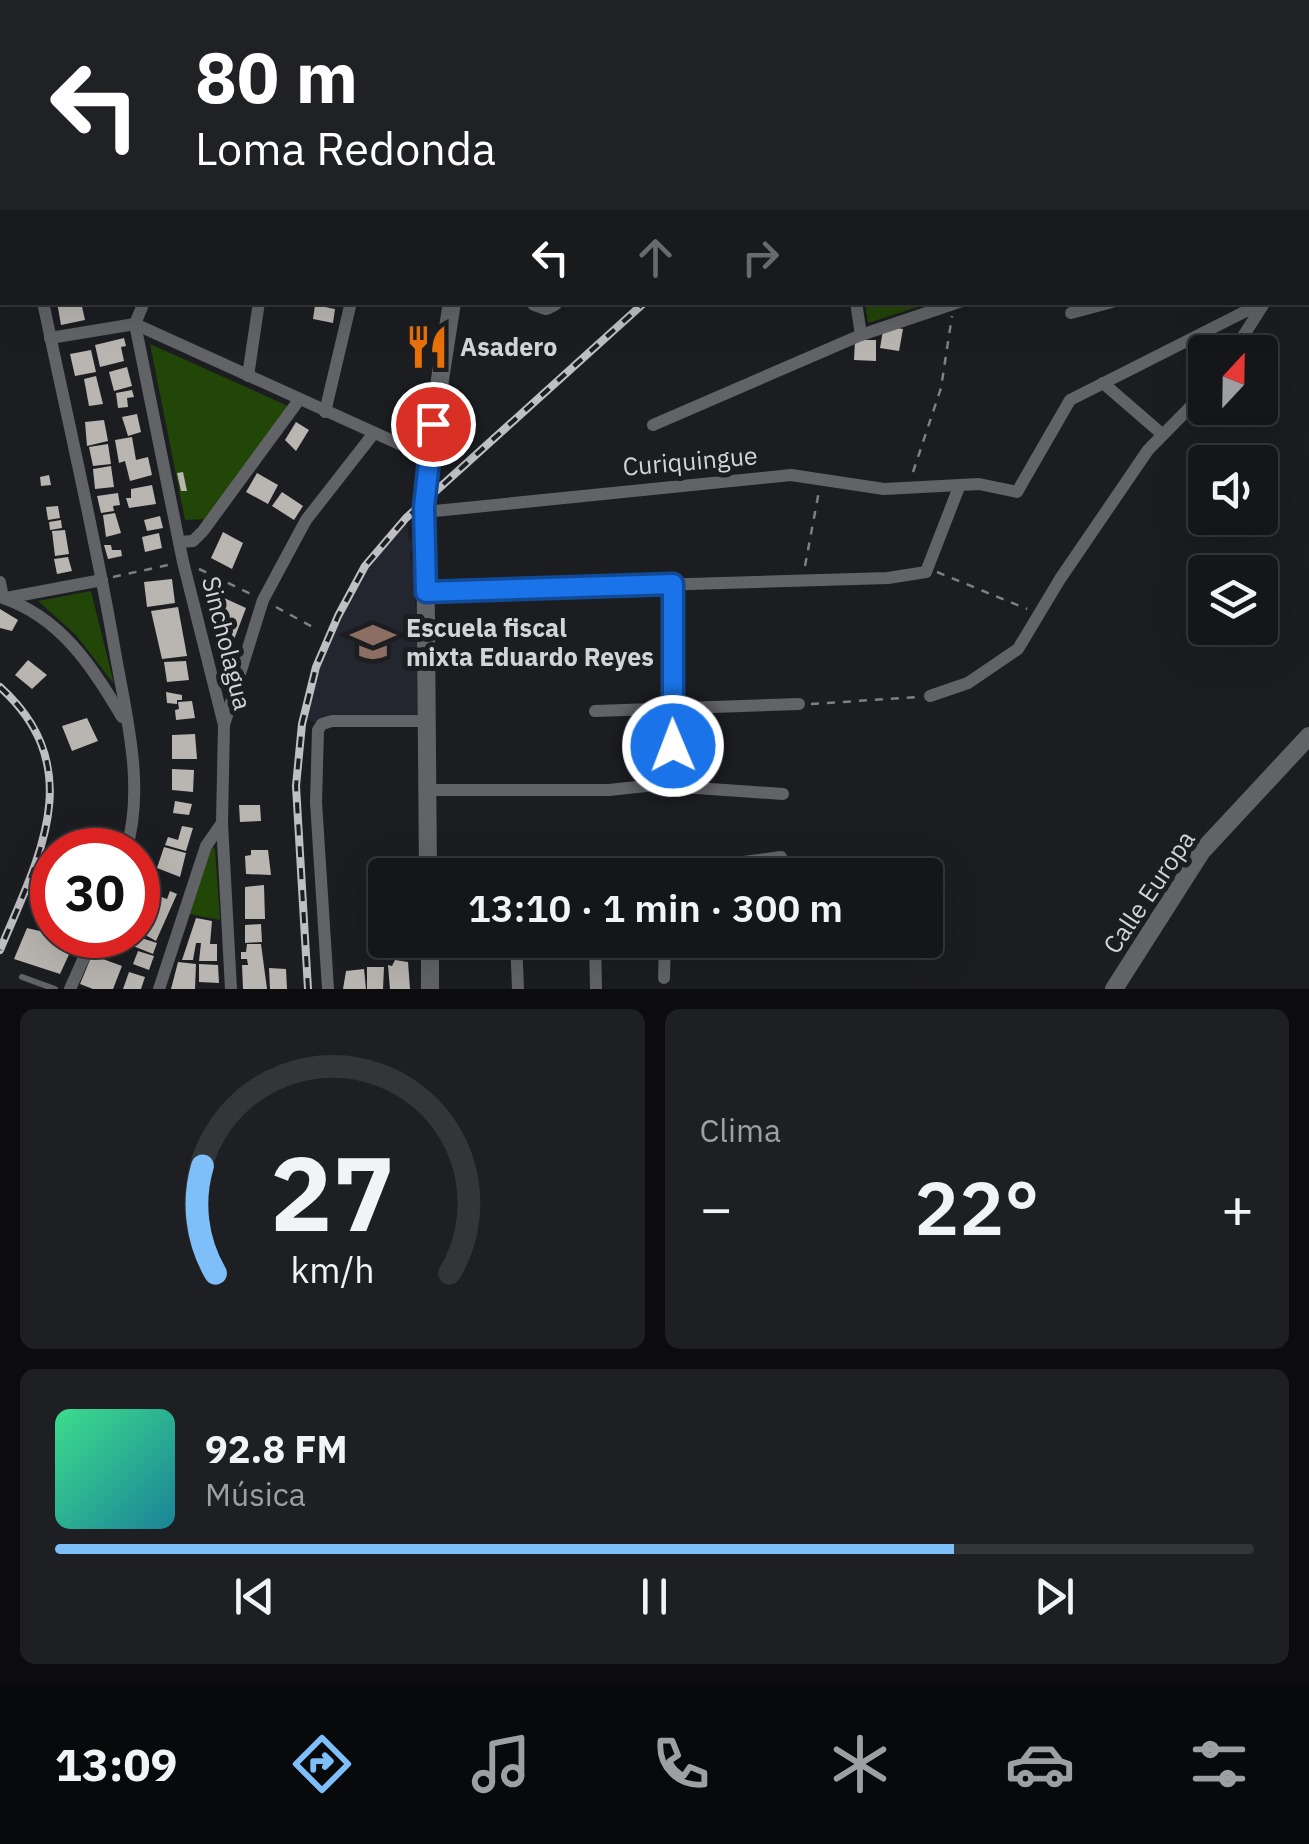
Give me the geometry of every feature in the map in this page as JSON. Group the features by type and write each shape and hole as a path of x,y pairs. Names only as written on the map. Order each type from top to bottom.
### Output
{"street":[{"path":"44,305 102,580 128,728 134,783 132,828"},
{"path":"134,324 143,305"},
{"path":"248,376 259,305"},
{"path":"325,412 350,305"},
{"path":"428,858 425,504 428,458 452,305"},
{"path":"856,305 861,335"},
{"path":"654,426 861,335 953,305"},
{"path":"1071,313 1101,305"},
{"path":"1162,434 1102,383 1258,305"},
{"path":"1243,335 1262,305"},
{"path":"50,338 134,324 428,458"},
{"name":"Sincholagua","path":"134,324 183,562 224,725 222,823 206,846 158,989"},
{"name":"Curiquingue","path":"425,504 791,475 909,490 979,484 1020,490 1070,400 1102,383"},
{"path":"179,542 193,541 203,532 299,400"},
{"path":"930,696 968,683 1018,650 1060,579 1162,434 1188,409"},
{"path":"224,725 263,600 306,520 374,433"},
{"path":"426,592 888,578 926,572 959,487"},
{"path":"2,599 102,580"},
{"path":"0,582 2,599"},
{"path":"673,584 674,783"},
{"path":"2,599 28,606 76,649 102,682 128,728"},
{"path":"595,711 800,704"},
{"path":"328,989 316,802 318,730 332,721 426,720"},
{"name":"Calle Europa","path":"1114,989 1202,852 1309,736"},
{"path":"427,790 609,790 674,783 682,788 783,794"},
{"path":"222,823 231,989"},
{"path":"774,858 781,857"},
{"path":"70,989 84,958"},
{"path":"430,958 430,989"},
{"path":"517,958 518,989"},
{"path":"595,958 596,989"},
{"path":"664,978 665,958"}],"lane":[{"path":"22,976 55,989"}],"path":[{"path":"909,490 940,388 956,305"},
{"path":"802,580 817,500"},
{"path":"102,580 183,562"},
{"path":"926,572 937,572 1040,614"},
{"path":"800,704 930,696"}],"shaded area":[{"name":"Escuela fiscal mixta Eduardo Reyes","path":"406,518 409,540 413,541 410,552 416,582 426,721 322,724 303,719 316,667 338,616 365,566"}],"green space":[{"path":"865,305 924,305 868,323"},
{"path":"150,344 288,406 206,519 185,520"},
{"path":"91,591 114,684 75,634 38,601"},
{"path":"210,846 215,848 220,920 189,914"}],"building":[{"path":"58,305 82,305 85,320 61,325"},
{"path":"315,305 335,309 333,323 313,319"},
{"path":"903,329 899,351 880,348 883,330"},
{"path":"124,338 124,361 100,367 95,345"},
{"path":"855,340 876,340 876,361 854,360"},
{"path":"91,350 96,372 75,376 70,354"},
{"path":"127,367 132,386 114,391 109,372"},
{"path":"96,376 103,404 89,406 84,379"},
{"path":"132,390 134,397 127,398 128,407 118,408 116,393"},
{"path":"137,414 141,432 128,436 122,417"},
{"path":"104,420 108,441 87,446 85,422"},
{"path":"296,422 309,430 296,451 285,440"},
{"path":"132,437 136,460 148,457 152,475 130,481 125,461 119,463 115,440"},
{"path":"108,444 111,464 93,466 89,447"},
{"path":"111,466 114,487 95,489 93,469"},
{"path":"183,472 187,491 181,491 177,473"},
{"path":"257,473 278,485 268,504 246,492"},
{"path":"49,475 51,485 41,486 40,477"},
{"path":"152,485 156,504 129,508 126,498 131,498 131,489"},
{"path":"282,492 303,506 294,520 272,506"},
{"path":"118,493 120,505 113,506 114,511 101,513 97,496"},
{"path":"58,506 60,518 48,520 46,507"},
{"path":"115,513 121,533 106,537 103,515"},
{"path":"160,516 163,528 147,531 144,520"},
{"path":"61,520 62,528 50,530 49,522"},
{"path":"65,530 69,554 55,556 52,531"},
{"path":"223,532 243,543 232,569 211,558"},
{"path":"159,533 162,548 145,552 142,537"},
{"path":"104,545 121,550 122,556 108,559"},
{"path":"68,557 72,571 57,574 54,559"},
{"path":"172,579 175,603 147,607 144,582"},
{"path":"211,592 246,608 230,650 222,646 231,619 204,605"},
{"path":"178,607 187,656 162,659 151,611"},
{"path":"0,609 18,620 12,631 0,628"},
{"path":"28,660 47,675 32,689 15,675"},
{"path":"186,661 189,680 167,682 164,662"},
{"path":"166,692 182,695 182,700 167,703"},
{"path":"192,701 195,718 176,720 178,702"},
{"path":"87,718 98,741 72,751 62,726"},
{"path":"195,734 197,759 172,759 172,735"},
{"path":"172,769 194,770 193,792 172,790"},
{"path":"175,801 192,804 189,815 173,813"},
{"path":"239,805 260,805 261,821 240,822"},
{"path":"182,826 193,828 186,851 165,845 168,837 178,840"},
{"path":"164,847 186,853 180,877 160,869"},
{"path":"251,850 268,850 271,875 246,874 245,856 251,855"},
{"path":"264,885 265,919 245,919 245,887"},
{"path":"170,891 177,894 160,932 160,897 167,899"},
{"path":"196,918 212,921 210,944 217,944 217,961 199,961 201,943 196,943 193,960 182,960"},
{"path":"261,924 262,942 245,943 245,925"},
{"path":"27,928 30,958 67,958 60,974 14,959"},
{"path":"247,944 261,944 267,989 243,989 242,965 248,965 247,959 241,959 241,952 246,952"},
{"path":"91,958 122,966 113,989 80,984"},
{"path":"135,958 153,958 149,970 133,964"},
{"path":"395,960 408,962 410,989 390,989 388,965 392,966"},
{"path":"178,962 196,964 195,989 171,989"},
{"path":"199,964 218,965 219,983 199,982"},
{"path":"367,967 384,967 383,989 367,989"},
{"path":"269,968 286,969 287,989 270,989"},
{"path":"364,969 366,989 343,989 346,971"},
{"path":"129,972 145,977 141,989 123,989"}],"railway":[{"path":"308,989 296,786 302,724 316,667 338,616 365,566 406,518 642,305"},
{"path":"0,687 27,718 43,749 50,782 40,848 0,950"}],"place":[{"name":"Asadero","path":"427,347"},
{"name":"Escuela fiscal mixta Eduardo Reyes","path":"373,642"}],"route":[{"path":"433,424 424,507 426,592 673,584 673,746"}]}
